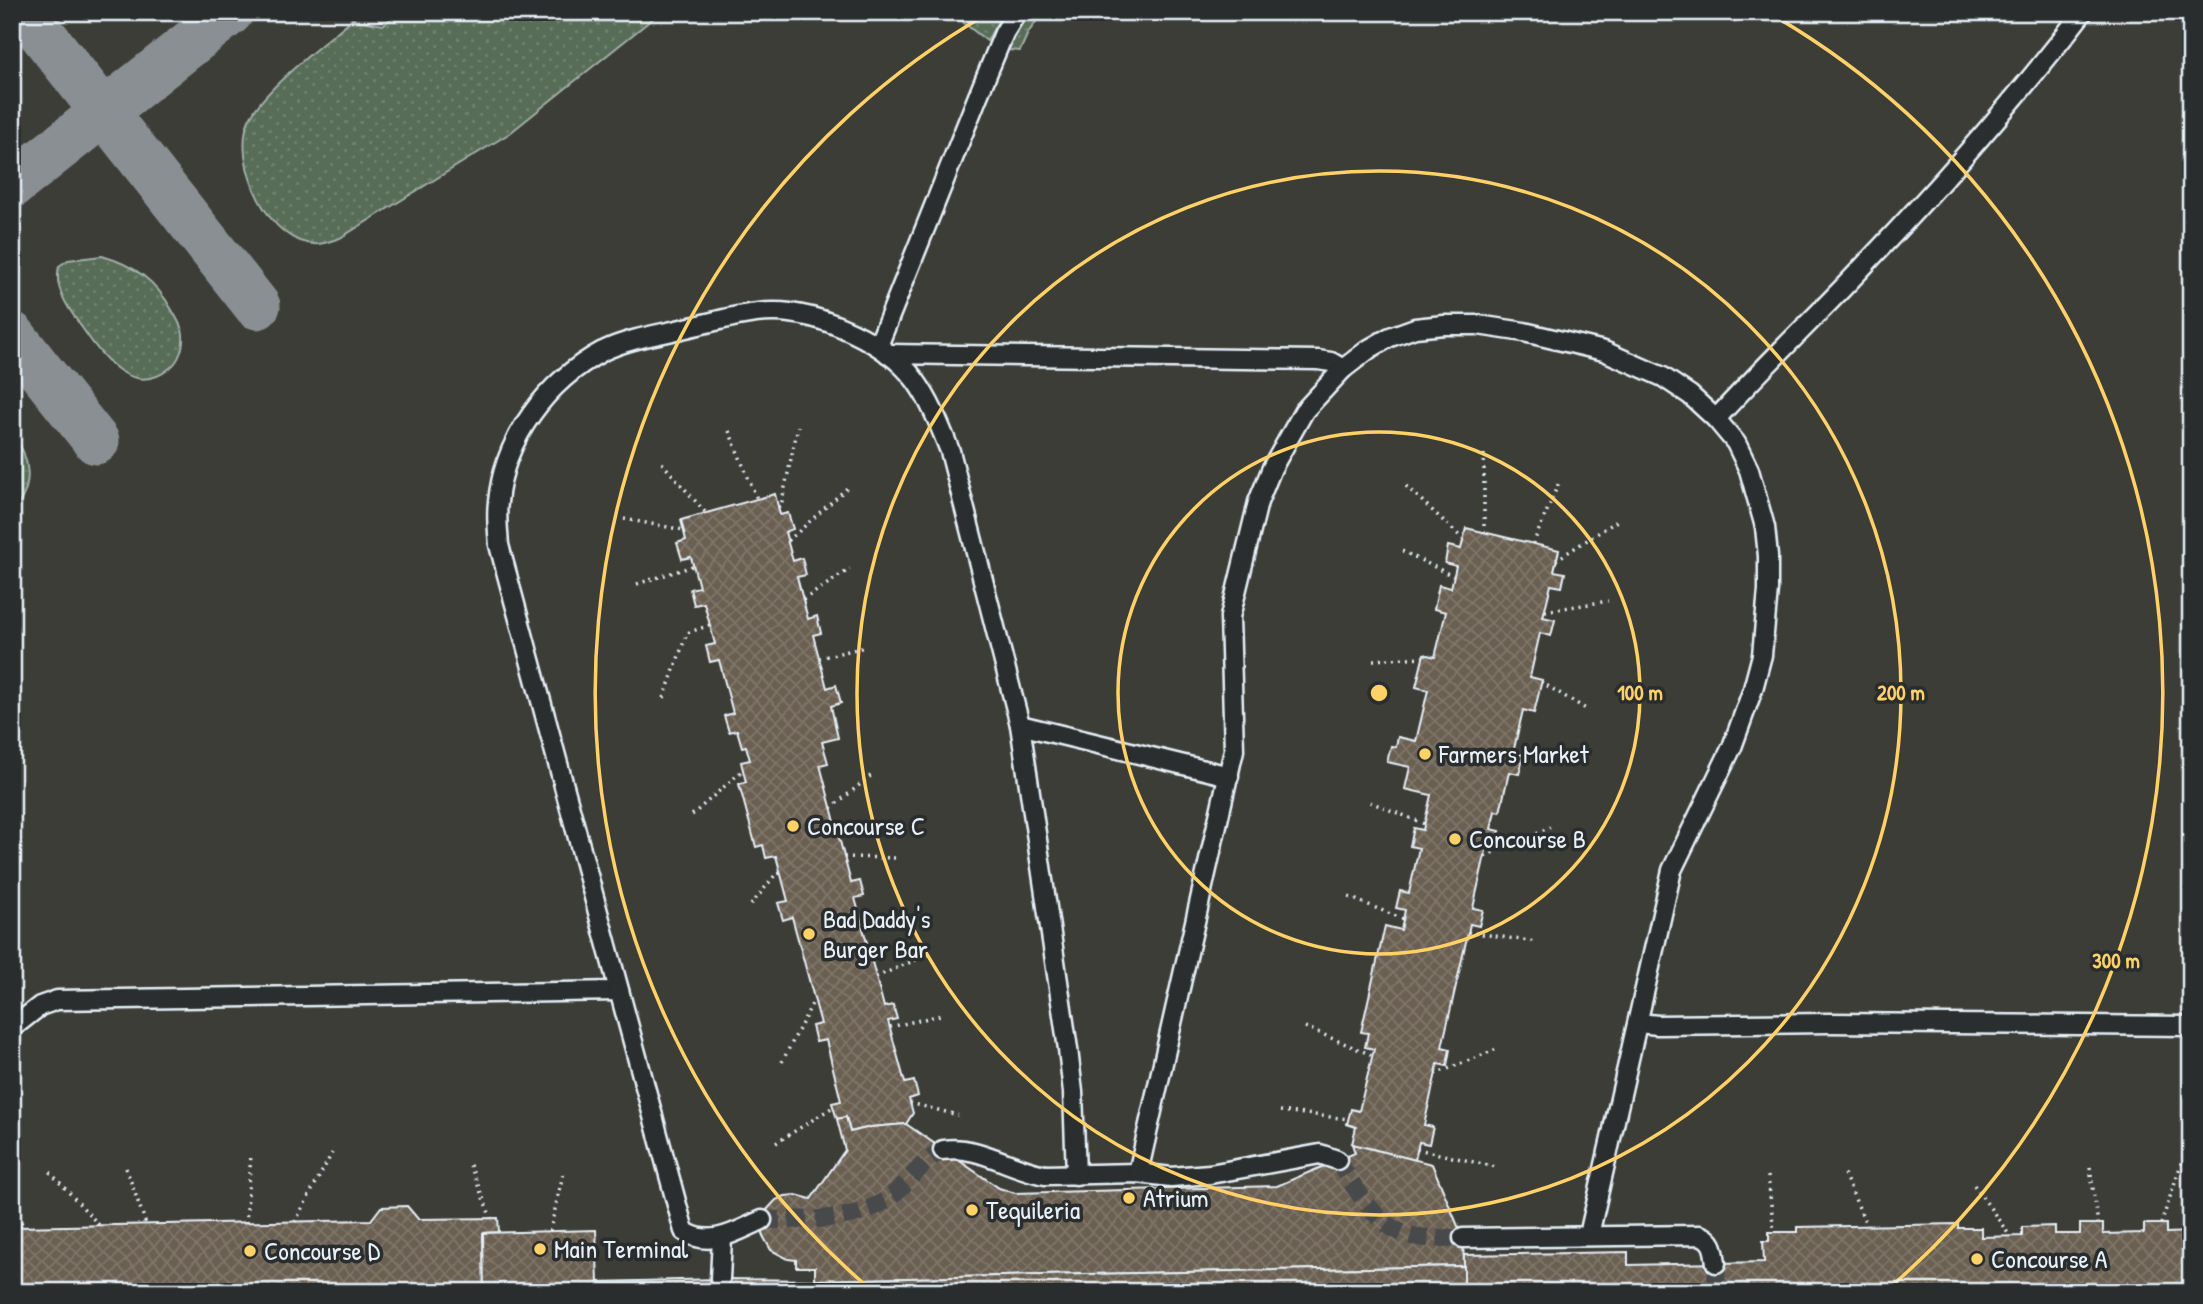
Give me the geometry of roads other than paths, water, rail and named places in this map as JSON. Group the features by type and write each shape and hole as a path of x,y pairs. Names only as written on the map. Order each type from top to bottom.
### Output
{"lane":[{"path":"883,350 978,96 1004,33 1017,12"},
{"path":"1716,419 1872,258 2014,97 2083,12"},
{"path":"762,1220 722,1238 704,1239 684,1231 499,545 497,503 505,466 526,421 546,394 575,370 604,351 638,339 745,315 776,312 840,326 883,350 914,378 935,413 950,452 1020,725 1068,1049 1073,1092 1076,1175"},
{"path":"1138,1173 1234,750 1230,617 1258,502 1288,436 1304,411 1343,369 1390,337 1415,328 1478,325 1573,343 1634,362 1681,389 1716,419 1736,443 1749,470 1765,527 1768,590 1762,655 1750,700 1732,747 1672,870 1589,1235"},
{"path":"883,350 1318,360 1331,362 1343,369"},
{"path":"1020,725 1228,776"},
{"path":"12,1028 40,1006 57,1000 619,991"},
{"path":"1638,1023 2191,1026"},
{"path":"943,1150 957,1147 1031,1172 1076,1175 1138,1173 1171,1177 1210,1174 1320,1154 1337,1160"},
{"path":"1464,1238 1700,1235 1713,1244 1717,1263"},
{"path":"720,1279 722,1238"}],"tunnel":[{"path":"762,1220 829,1218 861,1212 890,1197 943,1150"},
{"path":"1337,1160 1361,1197 1380,1219 1391,1227 1404,1234 1419,1237 1463,1238"},
{"path":"1716,1263 1717,1292"}],"place":[{"name":"Farmers Market","path":"1425,754"},
{"name":"Concourse C","path":"793,826"},
{"name":"Concourse B","path":"1455,839"},
{"name":"Bad Daddy's Burger Bar","path":"809,934"},
{"name":"Atrium","path":"1129,1198"},
{"name":"Tequileria","path":"972,1210"},
{"name":"Main Terminal","path":"540,1249"},
{"name":"Concourse D","path":"250,1251"},
{"name":"Concourse A","path":"1977,1259"}]}
